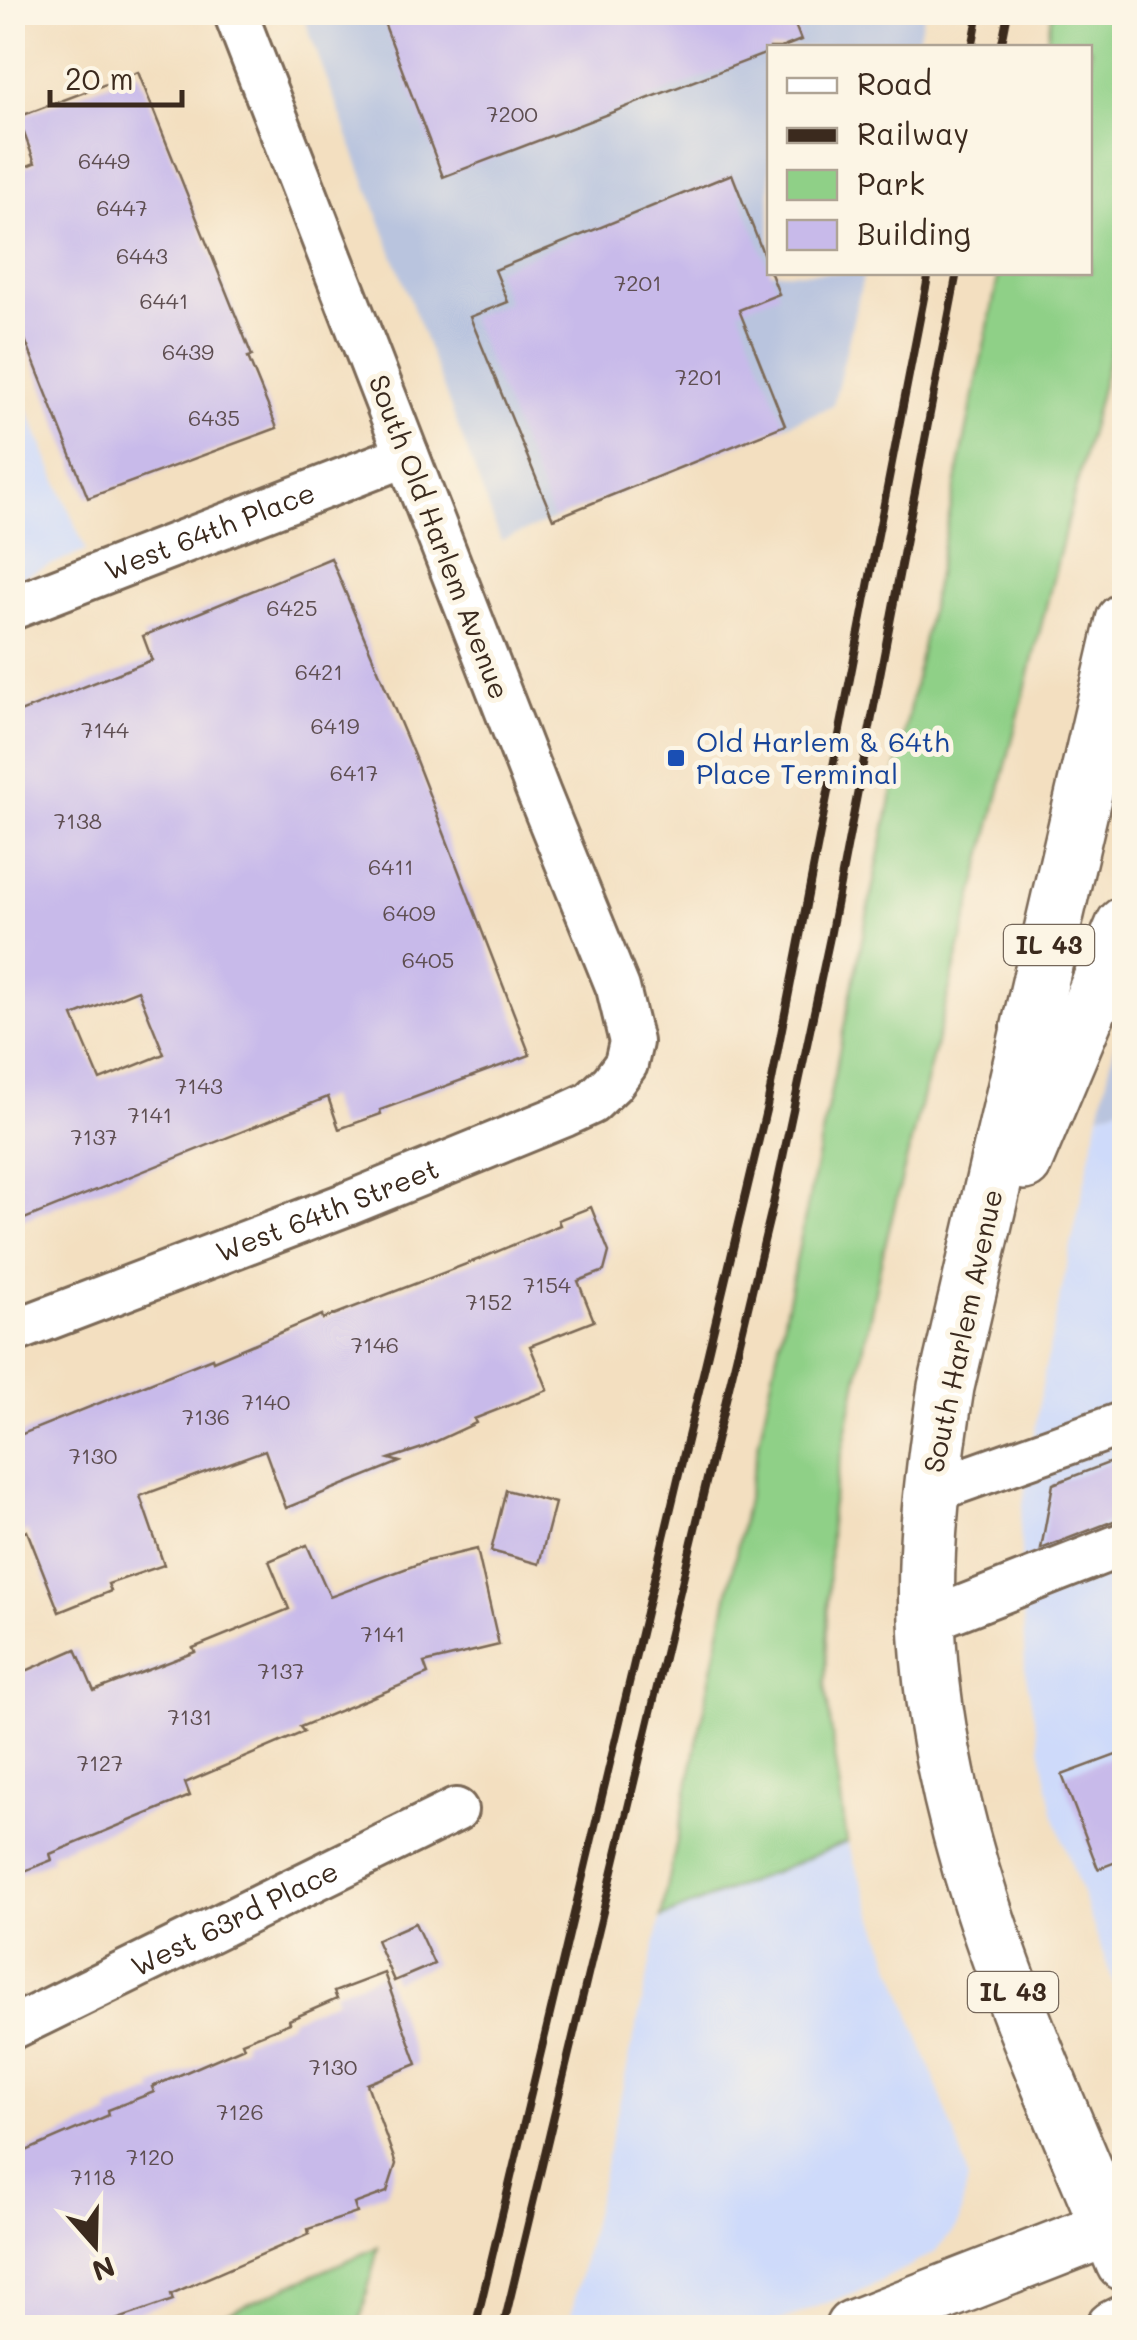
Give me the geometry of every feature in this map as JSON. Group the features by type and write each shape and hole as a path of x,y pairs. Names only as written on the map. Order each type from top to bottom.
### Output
{"main road":[{"name":"South Harlem Avenue","path":"1120,2237 990,1936 949,1782 936,1714 927,1621 930,1492 946,1387 1124,621"},
{"path":"973,1268 1034,1138 1124,925"},
{"path":"854,2328 1120,2237"},
{"path":"1114,2328 1124,2323"}],"street":[{"name":"South Old Harlem Avenue","path":"234,12 618,988 631,1042 626,1064"},
{"name":"West 64th Place","path":"12,608 407,455"},
{"name":"West 64th Street","path":"12,1332 347,1204 565,1115 591,1102 626,1064"},
{"path":"930,1492 1124,1423"},
{"path":"927,1621 1124,1544"},
{"name":"West 63rd Place","path":"12,2028 456,1810"}],"shaded area":[{"path":"302,13 924,13 916,45 767,45 767,275 864,275 833,406 501,541"},
{"path":"12,371 86,551 13,580 12,580"},
{"path":"1124,1004 1124,1104 1099,1114"},
{"path":"1124,1104 1124,2013 1053,1812 1025,1671 1020,1522 1044,1373 1099,1114"},
{"path":"847,1842 961,2151 968,2180 958,2226 934,2253 869,2287 764,2327 568,2328 661,1918"}],"green space":[{"path":"1052,13 1124,13 1124,297 882,1257 831,1508 825,1684 847,1842 661,1918 999,275 1092,275 1092,45 1045,45"},
{"path":"378,2247 359,2327 195,2327"}],"building":[{"path":"380,12 790,12 801,40 788,45 767,45 767,53 443,177"},
{"path":"138,72 277,428 88,498 12,307 12,172 35,163 18,117"},
{"path":"732,174 767,263 767,275 772,275 779,294 739,310 785,425 553,519 470,317 508,302 495,270"},
{"path":"331,558 415,758 530,1055 339,1129 328,1097 12,1224 12,715 152,660 143,636","holes":["138,990 164,1054 100,1080 73,1016"]},
{"path":"591,1207 609,1252 604,1271 578,1281 594,1321 530,1346 548,1390 474,1419 476,1423 422,1448 389,1459 400,1462 286,1508 265,1450 140,1496 164,1565 108,1584 111,1591 59,1612 27,1531 12,1537 12,1438 322,1315 323,1319 482,1258 560,1225 558,1220"},
{"path":"1124,1457 1124,1517 1041,1549 1053,1484"},
{"path":"506,1490 555,1503 539,1564 491,1551"},
{"path":"307,1545 330,1597 426,1561 477,1549 499,1645 424,1663 428,1674 300,1727 304,1732 185,1783 190,1796 50,1854 52,1860 12,1876 12,1677 76,1649 94,1691 195,1652 193,1648 289,1609 269,1561"},
{"path":"1124,1752 1124,1859 1098,1869 1062,1775"},
{"path":"415,1923 434,1964 394,1981 376,1940"},
{"path":"384,1973 417,2064 367,2084 396,2164 387,2192 354,2204 357,2213 308,2229 309,2234 171,2294 173,2300 93,2328 12,2328 12,2157 109,2115 108,2110 154,2092 152,2087 244,2047 242,2042 337,1999 334,1992"}],"railway":[{"path":"973,45 979,12"},
{"path":"1002,45 1008,12"},
{"path":"475,2328 767,1106 928,275"},
{"path":"503,2328 773,1204 830,937 956,275"}],"place":[{"name":"Old Harlem & 64th Place Terminal","path":"676,758"}]}
